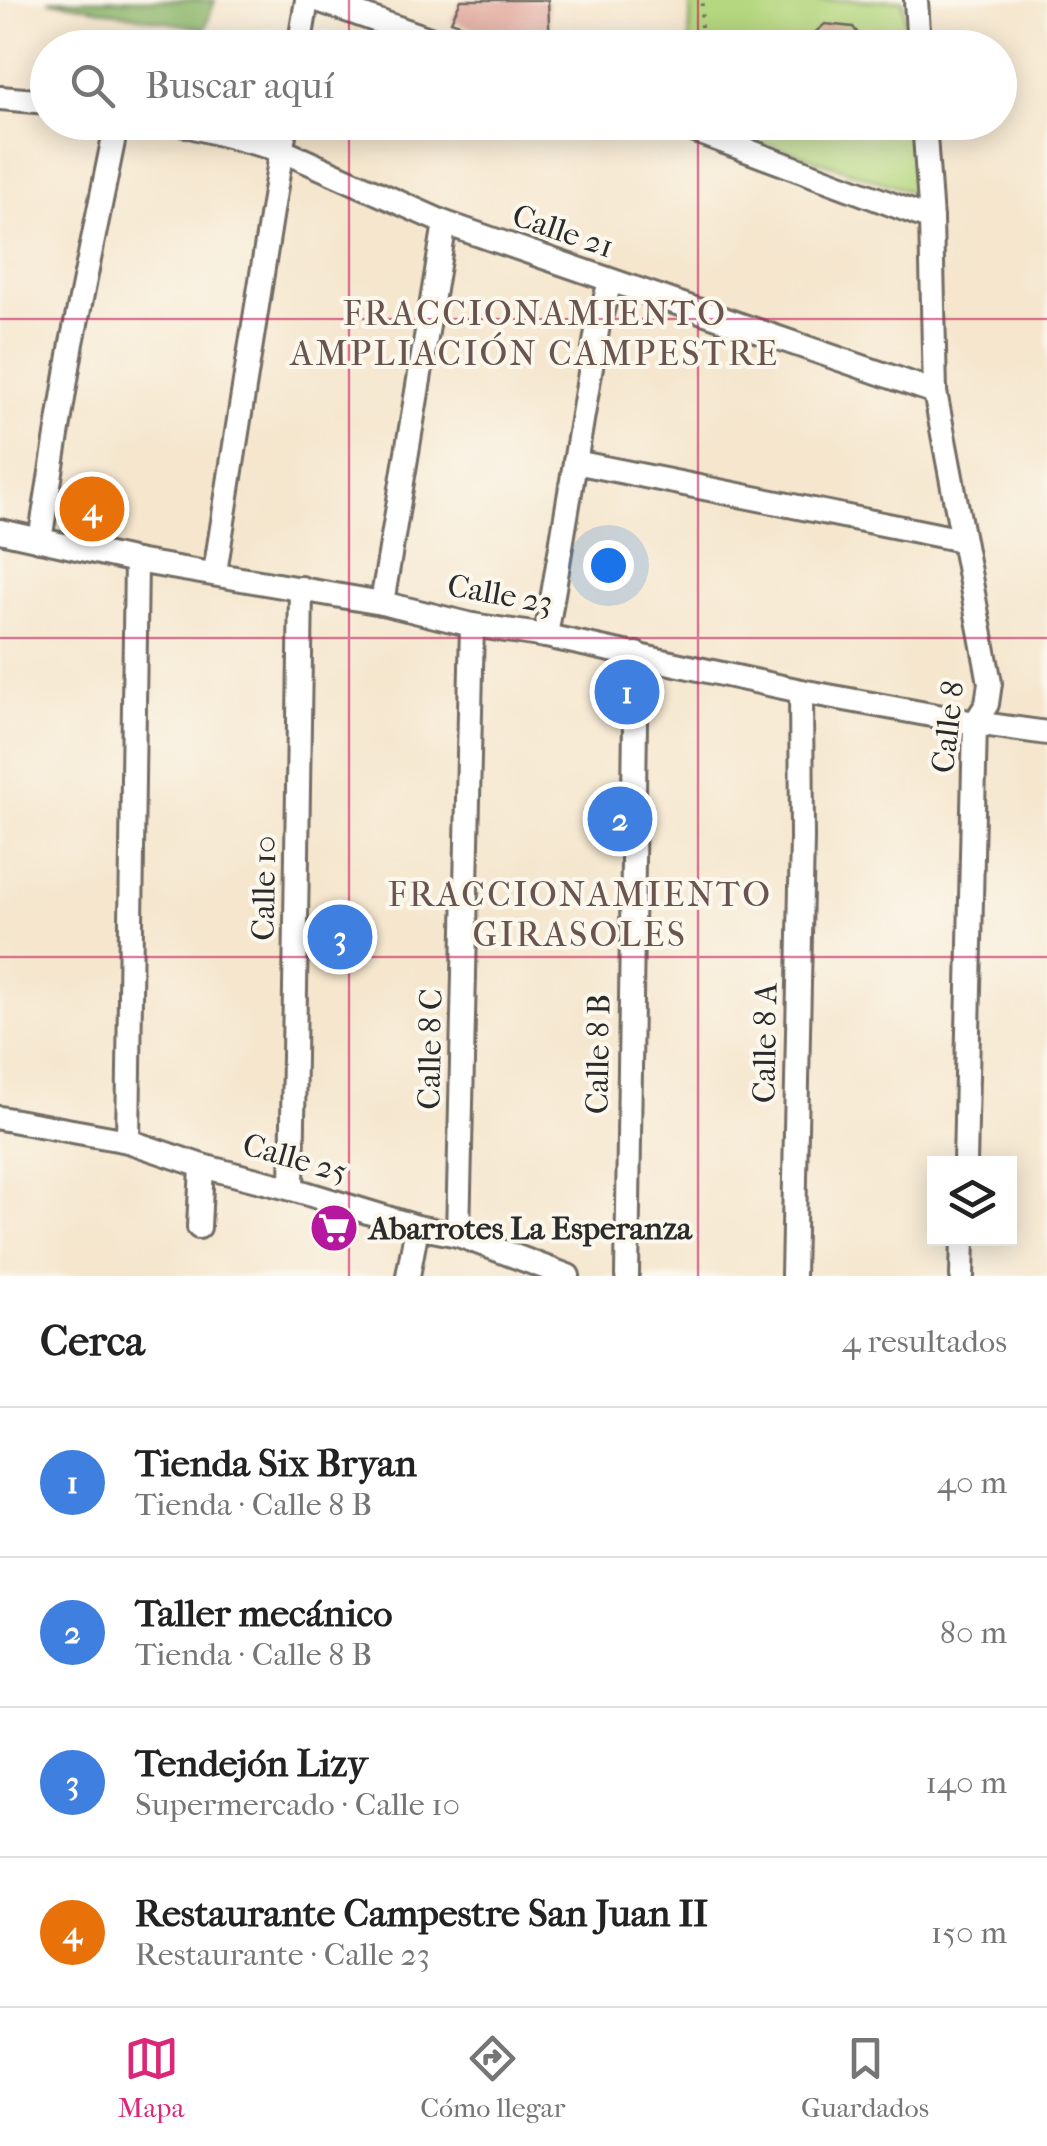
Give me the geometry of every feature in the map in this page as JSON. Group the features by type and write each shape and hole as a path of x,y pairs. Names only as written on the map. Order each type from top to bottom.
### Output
{"street":[{"path":"302,30 307,0"},
{"path":"318,0 404,30"},
{"path":"916,0 918,30"},
{"path":"0,98 30,100"},
{"path":"40,540 72,343 112,140"},
{"name":"Calle 21","path":"243,140 281,150 445,223 934,392"},
{"path":"215,572 283,140"},
{"path":"719,140 931,219"},
{"name":"Calle 8","path":"925,140 934,392 990,683 987,704 975,723 965,1156"},
{"path":"382,604 445,223"},
{"path":"546,636 598,325 610,282"},
{"path":"575,462 962,540"},
{"name":"Calle 23","path":"0,532 136,561 215,572 472,625 546,636 801,691 1047,733"},
{"path":"128,1141 136,561"},
{"name":"Calle 10","path":"292,1189 301,588"},
{"name":"Calle 8 C","path":"458,1235 472,625"},
{"name":"Calle 8 B","path":"628,1276 636,654"},
{"name":"Calle 8 A","path":"793,1276 801,691"},
{"name":"Calle 25","path":"0,1118 128,1141 202,1166 458,1235 568,1276"},
{"path":"199,1226 202,1166"},
{"path":"408,1276 417,1227"},
{"path":"962,1276 963,1246"}],"path":[{"path":"701,30 702,0"}],"green space":[{"path":"48,0 215,0 205,29"},
{"path":"691,0 903,0 906,30 690,30"},
{"path":"757,140 918,140 923,196"}],"building":[{"path":"461,0 548,0 549,30 476,30 451,21"},
{"path":"825,24 855,30 818,30"}],"place":[{"name":"Restaurante Campestre San Juan II","path":"92,509"},
{"name":"Tienda Six Bryan","path":"627,692"},
{"name":"Taller mecánico","path":"620,819"},
{"name":"Tendejón Lizy","path":"340,937"},
{"name":"Abarrotes La Esperanza","path":"334,1228"}],"district":[{"name":"FRACCIONAMIENTO AMPLIACIÓN CAMPESTRE","path":"535,333"},
{"name":"FRACCIONAMIENTO GIRASOLES","path":"580,914"}]}
